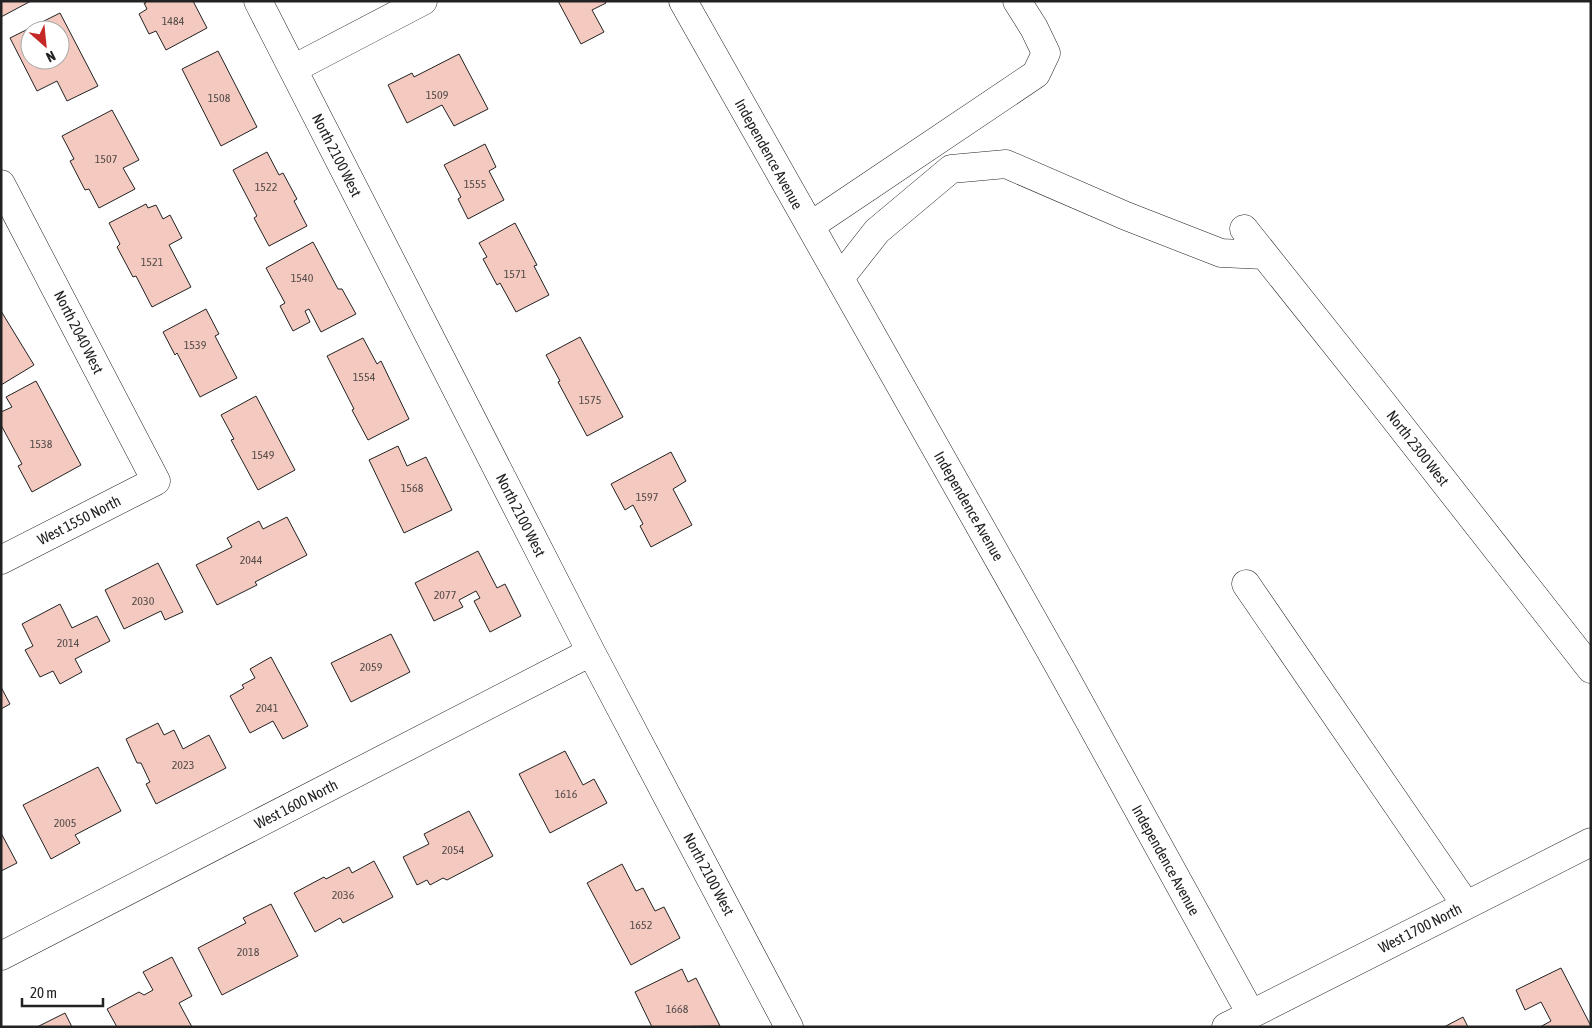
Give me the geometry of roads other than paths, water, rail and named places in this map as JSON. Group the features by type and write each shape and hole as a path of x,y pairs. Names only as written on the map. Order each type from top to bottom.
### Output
{"street":[{"name":"North 2100 West","path":"258,1 592,652 789,1027"},
{"path":"293,69 423,1"},
{"name":"Independence Avenue","path":"683,1 1063,673 1250,1014"},
{"path":"810,226 1036,74 1046,53 1034,28 1016,1"},
{"path":"840,278 877,231 951,169 1006,164 1126,216 1221,253 1264,255"},
{"name":"North 2040 West","path":"1,184 156,481"},
{"name":"North 2300 West","path":"1244,229 1591,669"},
{"name":"West 1550 North","path":"1,560 156,481"},
{"path":"1246,584 1466,905"},
{"name":"West 1600 North","path":"1,956 592,652"},
{"name":"West 1700 North","path":"1226,1027 1591,842"}]}
